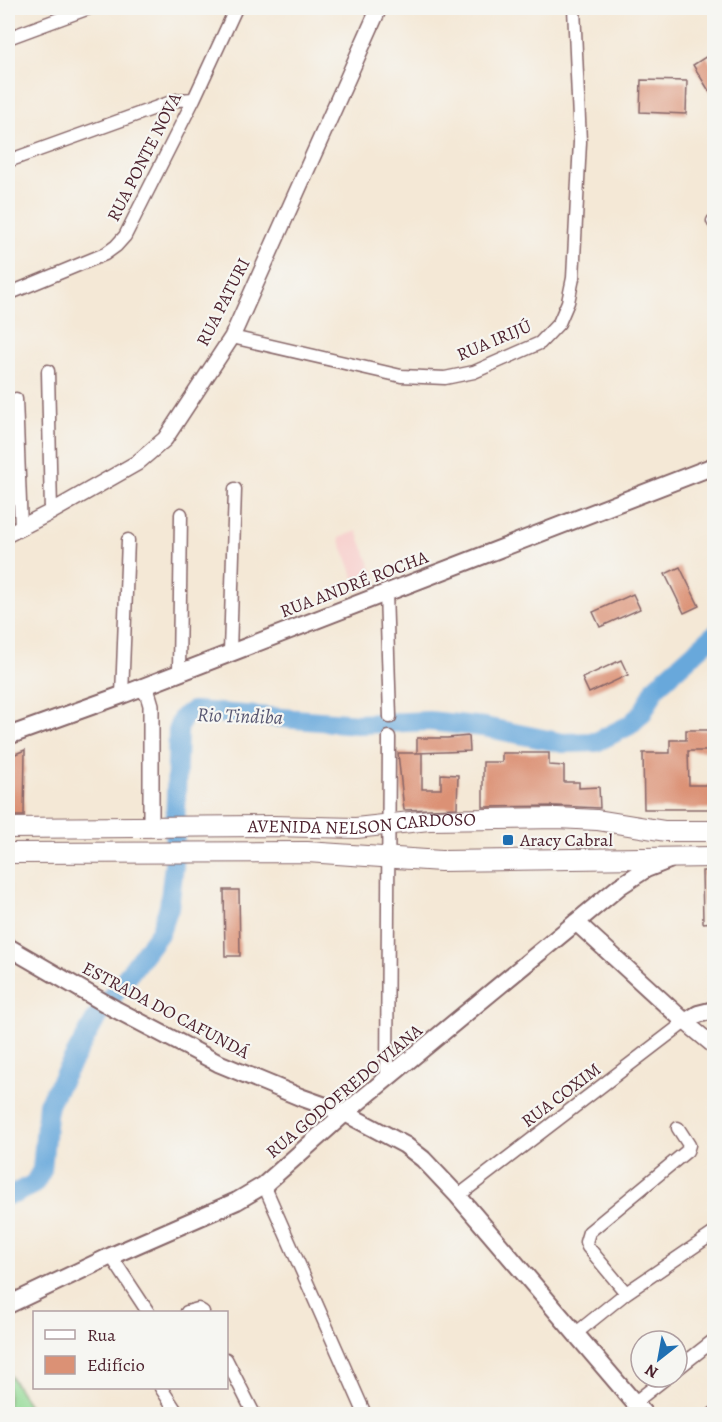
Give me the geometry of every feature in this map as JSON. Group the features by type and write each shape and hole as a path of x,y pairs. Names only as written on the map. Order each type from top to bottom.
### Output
{"main road":[{"name":"RUA ANDRÉ ROCHA","path":"8,736 122,695 714,466"},
{"name":"AVENIDA NELSON CARDOSO","path":"8,828 151,826 356,828 438,820 557,818 597,820 665,831 714,831"},
{"name":"AVENIDA NELSON CARDOSO","path":"8,853 307,852 441,861 714,857"},
{"name":"RUA GODOFREDO VIANA","path":"8,1305 111,1256 237,1201 264,1185 345,1113 632,877 657,863 675,857"},
{"path":"576,922 685,1022 698,1014 714,1010"},
{"name":"ESTRADA DO CAFUNDÁ","path":"8,947 115,1009 218,1063 345,1113 405,1145 423,1159 458,1196 639,1409"}],"street":[{"path":"8,38 89,8"},
{"name":"RUA PONTE NOVA","path":"8,294 105,254 125,236 194,99 236,8"},
{"name":"RUA PATURI","path":"14,531 137,463 165,439 232,337 379,8"},
{"name":"RUA IRIJÚ","path":"232,337 401,376 445,378 474,372 540,343 559,323 568,302 573,278 580,142 574,8"},
{"path":"8,161 177,100 194,99"},
{"path":"48,371 51,512"},
{"path":"14,531 16,399"},
{"path":"231,652 235,489"},
{"path":"179,672 181,514"},
{"path":"122,695 128,540"},
{"path":"386,592 390,717"},
{"path":"141,687 148,695 151,705 151,826"},
{"path":"387,1079 389,737"},
{"path":"685,1022 714,1046"},
{"name":"RUA COXIM","path":"458,1196 685,1022"},
{"path":"626,1293 588,1247 587,1237 590,1232 687,1151 689,1145 678,1128"},
{"path":"264,1185 365,1414"},
{"path":"575,1334 626,1293 714,1233"},
{"path":"111,1256 147,1311"},
{"path":"689,1360 714,1340"},
{"path":"228,1363 254,1414"},
{"path":"162,1389 178,1414"},
{"path":"639,1409 656,1389"}],"shaded area":[{"path":"357,531 378,585 359,592 339,538"}],"green space":[{"path":"8,1372 34,1414 8,1414"}],"building":[{"path":"707,56 714,68 714,99 693,65"},
{"path":"641,80 687,81 686,114 640,112"},
{"path":"680,567 699,606 684,613 665,574"},
{"path":"633,594 640,609 600,627 593,612"},
{"path":"621,660 628,675 589,693 582,678"},
{"path":"686,730 714,730 714,751 688,751 689,785 714,785 714,809 644,809 643,753 670,753 670,740 686,740"},
{"path":"469,736 470,751 417,753 417,738"},
{"path":"25,750 24,816 8,816 8,757"},
{"path":"398,753 422,753 422,789 441,789 441,774 458,775 457,808 404,810"},
{"path":"502,753 549,753 549,765 564,766 564,782 579,782 579,788 599,787 600,808 483,807 483,762 502,762"},
{"path":"702,871 714,871 714,922 703,923"},
{"path":"224,890 239,890 240,956 225,956"}],"waterway":[{"name":"Rio Tindiba","path":"8,1195 34,1184 42,1170 48,1104 97,1017 160,932 169,907 174,865 178,728 183,717 193,711 358,724 429,721 484,727 563,743 596,742 630,725 643,712 656,687 714,635"}],"place":[{"name":"Aracy Cabral","path":"508,840"}]}
